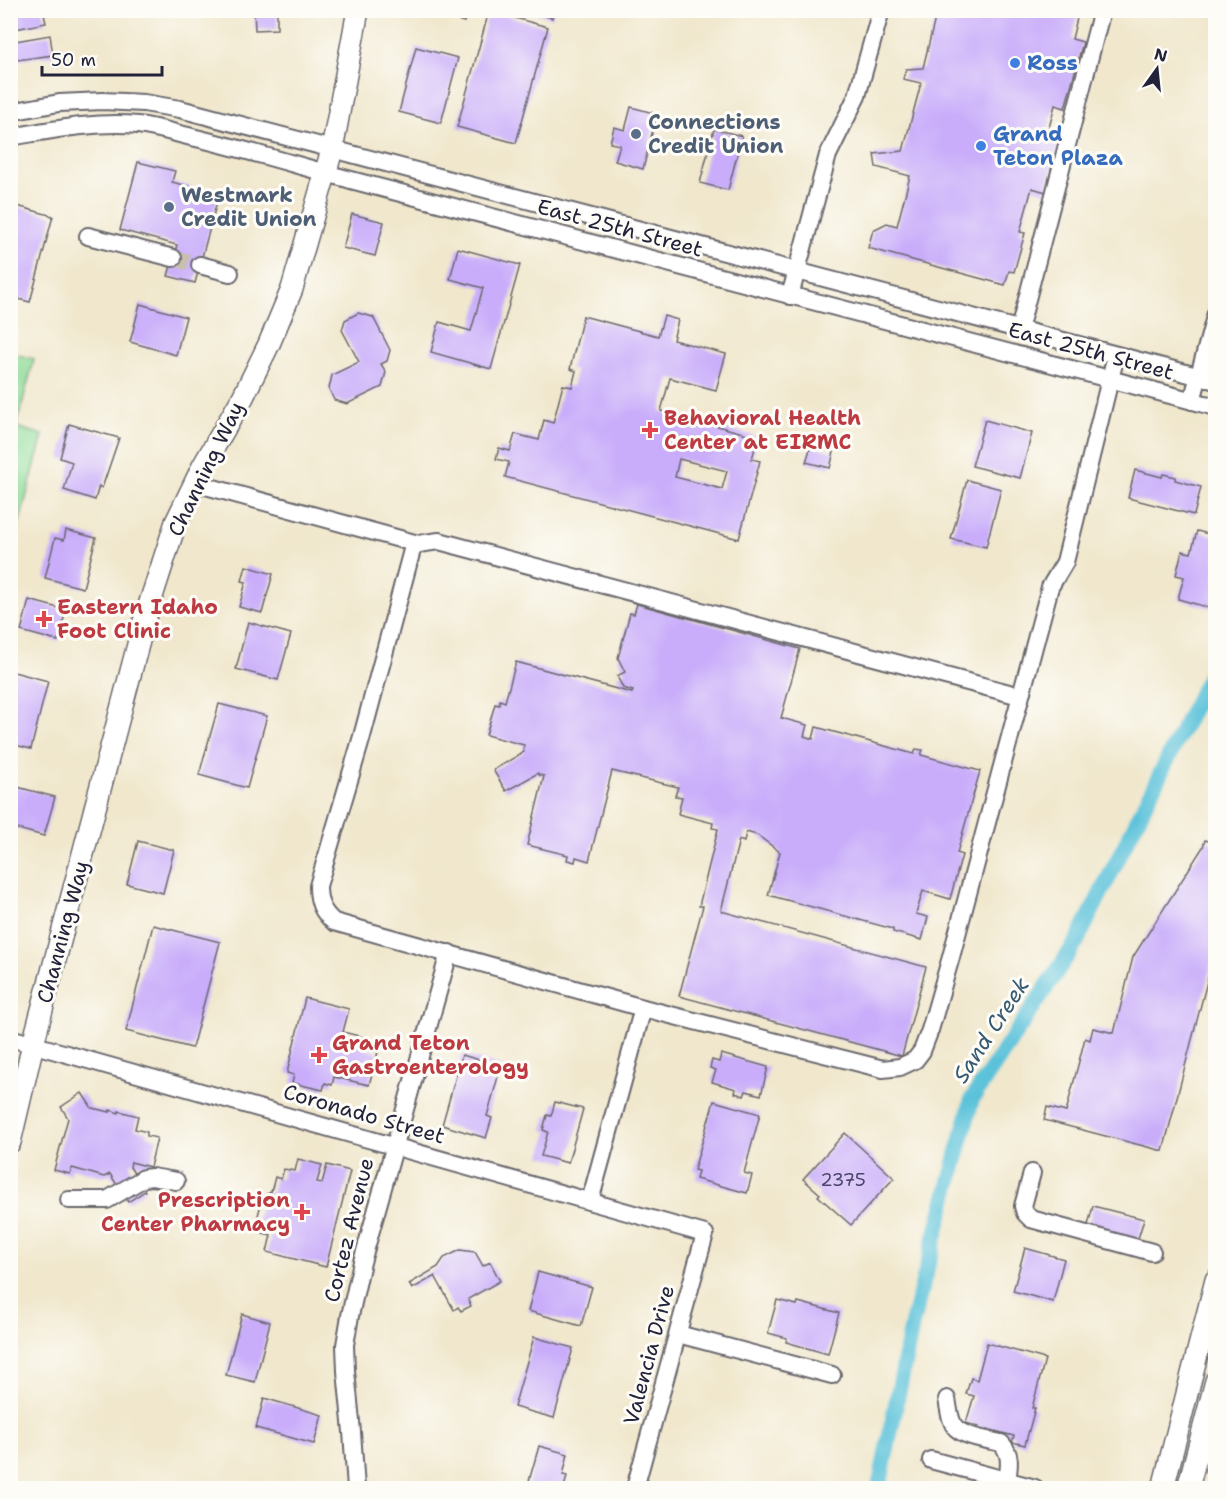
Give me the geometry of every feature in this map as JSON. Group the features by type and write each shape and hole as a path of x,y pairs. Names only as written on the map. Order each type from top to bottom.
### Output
{"main road":[{"name":"Channing Way","path":"10,1142 33,1044 145,618 176,522 203,466 243,397 292,289 332,150 358,10"},
{"path":"1163,1488 1215,1280"},
{"path":"1188,1488 1215,1381"}],"street":[{"path":"790,296 828,155 857,96 881,10"},
{"path":"1019,330 1102,10"},
{"name":"East 25th Street","path":"10,112 59,102 103,101 144,103 180,109 1215,381"},
{"name":"East 25th Street","path":"10,137 60,129 116,124 140,126 218,143 1215,407"},
{"path":"88,236 173,258"},
{"path":"200,265 230,273"},
{"path":"1192,401 1215,313"},
{"path":"418,544 412,550 361,740 318,886 318,900 325,914 334,922 643,1008 883,1069 900,1067 915,1059 922,1051 930,1030 1050,587 1065,562 1116,355"},
{"path":"195,483 418,544 439,541 1020,696"},
{"name":"Cortez Avenue","path":"356,1488 345,1346 362,1262 449,953"},
{"path":"590,1201 643,1008"},
{"name":"Coronado Street","path":"10,1038 705,1234"},
{"path":"1032,1173 1023,1206 1031,1219 1152,1252"},
{"path":"69,1200 107,1200 144,1178 176,1181"},
{"name":"Valencia Drive","path":"635,1488 705,1234"},
{"path":"678,1334 832,1375"},
{"path":"947,1399 950,1415 956,1427 963,1433 1005,1446 1010,1466 1007,1481"},
{"path":"931,1460 1035,1488"}],"green space":[{"path":"11,353 34,359 16,427 43,435 11,554"}],"building":[{"path":"10,10 43,10 46,23 10,30"},
{"path":"254,10 277,10 277,29 255,30"},
{"path":"423,10 467,10 464,22"},
{"path":"527,10 554,10 552,18"},
{"name":"Grand Teton Plaza","path":"937,10 1079,10 1072,39 1083,42 1065,108 1055,105 1046,139 1059,142 1046,192 1032,188 1020,232 1025,233 1014,272 1009,271 1005,285 868,248 873,230 887,223 897,226 910,176 876,167 874,154 903,151 921,83 903,79 906,69 923,68"},
{"path":"489,11 548,27 516,143 457,127"},
{"path":"50,35 53,55 10,61 10,42"},
{"path":"416,47 458,58 441,123 399,112"},
{"path":"631,107 657,114 643,169 615,161 620,145 610,143 614,127 625,130"},
{"path":"714,129 742,136 728,190 700,183"},
{"path":"138,162 175,171 172,182 219,194 195,283 168,276 177,245 120,230"},
{"path":"10,204 53,216 30,302 10,297"},
{"path":"352,214 384,222 375,256 343,248"},
{"path":"458,248 520,265 491,369 431,352 439,322 471,331 483,288 450,279"},
{"path":"140,304 186,317 176,355 130,342"},
{"path":"358,313 373,317 390,350 387,361 381,364 386,372 382,387 347,404 334,400 329,389 332,375 359,362 342,330 345,320"},
{"path":"583,316 658,336 664,316 678,320 673,340 726,354 716,390 670,378 661,411 758,437 752,459 760,461 739,539 505,477 509,462 496,459 499,448 510,451 515,434 539,440 544,420 553,423 563,385 572,387 576,371 570,369","holes":["679,459 727,471 722,489 675,477"]},
{"path":"985,420 1032,433 1020,478 972,466"},
{"path":"69,424 119,438 102,488 99,486 95,500 64,490 72,462 60,458"},
{"path":"811,446 834,452 830,468 806,462"},
{"path":"1135,470 1162,477 1163,474 1176,477 1175,480 1201,487 1194,515 1128,498"},
{"path":"967,480 1001,489 986,547 951,539"},
{"path":"66,530 96,538 83,588 45,578 55,538 64,540"},
{"path":"1197,531 1216,536 1216,588 1210,608 1178,599 1184,577 1176,575 1182,551 1191,553"},
{"path":"246,566 273,574 262,613 239,607 246,582 242,581"},
{"path":"29,600 66,610 58,641 21,631"},
{"path":"637,604 800,649 781,718 807,725 804,736 813,739 816,727 914,754 916,749 923,750 921,755 980,771 957,853 962,855 950,899 923,891 916,914 928,917 922,940 893,932 893,929 768,895 780,852 757,835 746,832 744,842 739,840 721,911 926,967 902,1056 679,996 703,906 699,906 718,829 712,828 713,823 678,814 682,797 675,796 678,787 612,771 589,861 576,857 575,862 567,860 568,855 527,845 544,776 538,773 506,791 493,770 524,752 524,745 486,735 495,704 499,705 500,700 505,702 516,662 632,693 633,691 623,688 617,676 625,672 618,658 630,613 634,614"},
{"path":"248,622 291,634 278,680 236,669"},
{"path":"10,671 48,681 31,749 15,745 16,741 10,740"},
{"path":"219,704 267,716 247,788 199,775"},
{"path":"10,785 55,797 44,836 10,827"},
{"path":"1205,840 1216,843 1216,947 1163,1151 1044,1120 1047,1107 1066,1112 1085,1038 1090,1040 1093,1028 1114,1033 1133,957 1203,847"},
{"path":"138,841 174,850 163,893 127,884"},
{"path":"153,925 220,942 192,1048 126,1031"},
{"path":"305,998 349,1009 343,1032 371,1039 368,1050 378,1052 369,1085 334,1077 332,1085 325,1083 323,1090 292,1083 294,1075 287,1073"},
{"path":"721,1054 768,1067 761,1095 746,1091 744,1096 735,1093 736,1089 712,1082 716,1070 710,1068 712,1060 719,1062"},
{"path":"462,1055 501,1066 487,1116 492,1118 486,1138 442,1125"},
{"path":"82,1093 92,1108 138,1116 135,1129 147,1132 147,1136 157,1138 150,1167 131,1162 130,1167 145,1191 128,1202 110,1174 104,1177 72,1168 70,1174 54,1170 68,1118 61,1107"},
{"path":"714,1101 760,1114 744,1173 752,1175 747,1193 696,1179 698,1171 694,1170"},
{"path":"555,1102 583,1109 568,1163 541,1156 548,1132 543,1130 547,1115 551,1116"},
{"path":"845,1133 894,1178 851,1225 818,1196 820,1194 803,1179"},
{"path":"298,1159 322,1165 317,1182 322,1183 327,1165 350,1171 326,1267 267,1252 271,1235 254,1231 263,1196 271,1192 275,1177 281,1179 284,1169 295,1171"},
{"path":"1093,1206 1144,1219 1137,1242 1087,1229"},
{"path":"1025,1248 1064,1259 1053,1302 1013,1291"},
{"path":"460,1250 475,1252 483,1266 490,1262 500,1281 468,1299 471,1306 461,1311 458,1307 454,1310 435,1276 412,1289 409,1284 438,1267 444,1258"},
{"path":"538,1272 592,1287 581,1326 528,1311"},
{"path":"777,1300 797,1305 798,1302 839,1313 828,1354 786,1342 787,1338 768,1333"},
{"path":"242,1314 270,1322 255,1382 226,1375"},
{"path":"534,1337 573,1348 554,1418 514,1407"},
{"path":"987,1343 1045,1359 1025,1445 1012,1442 1014,1436 987,1429 986,1435 977,1432 979,1427 966,1423 974,1396 966,1394 971,1378 977,1380"},
{"path":"264,1398 322,1415 314,1444 256,1428"},
{"path":"539,1446 568,1454 563,1475 567,1476 564,1488 527,1488"}],"waterway":[{"name":"Sand Creek","path":"879,1488 913,1320 972,1099 1077,941 1216,662"}],"tunnel":[{"path":"173,258 200,265"}],"place":[{"name":"Ross","path":"1015,63"},
{"name":"Connections Credit Union","path":"636,134"},
{"name":"Grand Teton Plaza","path":"981,146"},
{"name":"Westmark Credit Union","path":"169,207"},
{"name":"Behavioral Health Center at EIRMC","path":"650,430"},
{"name":"Eastern Idaho Foot Clinic","path":"44,619"},
{"name":"Grand Teton Gastroenterology","path":"319,1055"},
{"name":"Prescription Center Pharmacy","path":"302,1212"}]}
